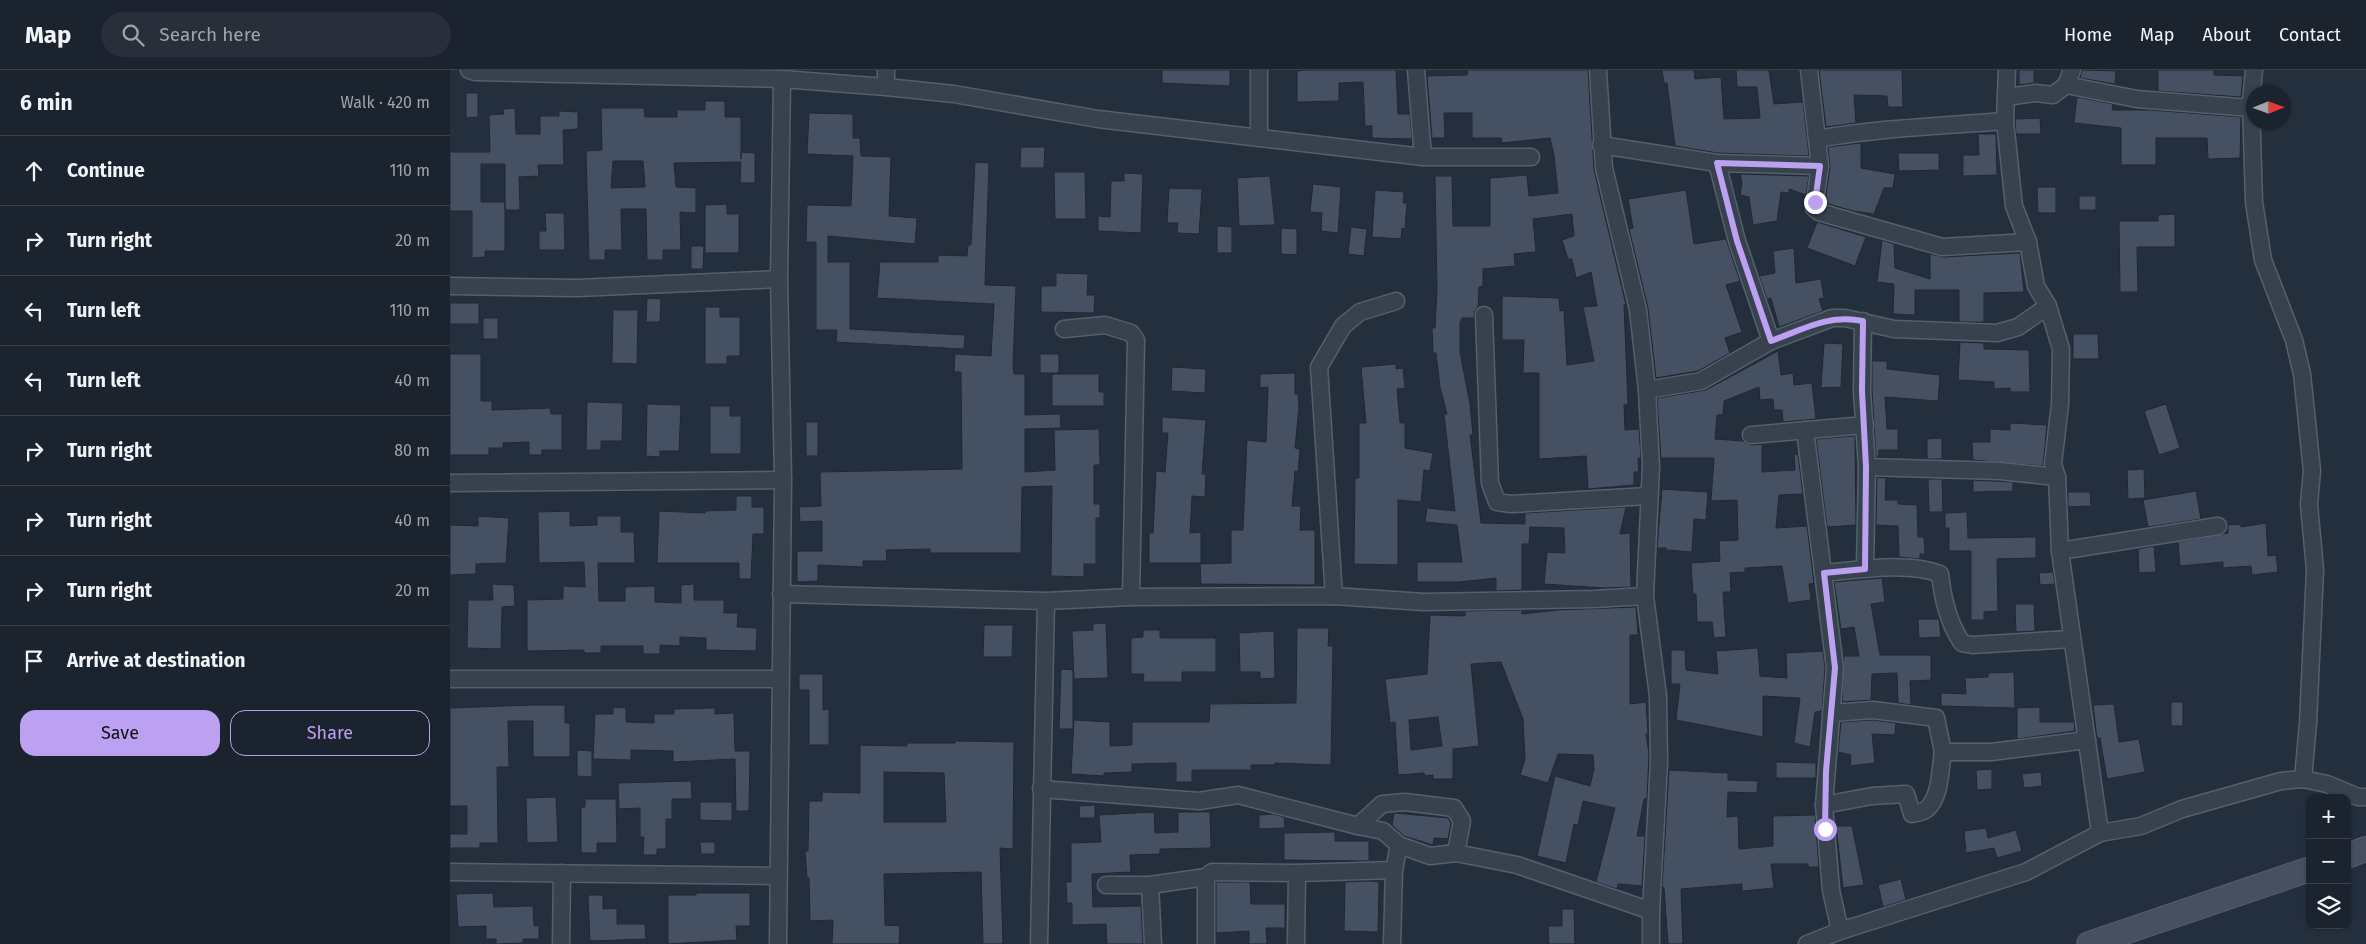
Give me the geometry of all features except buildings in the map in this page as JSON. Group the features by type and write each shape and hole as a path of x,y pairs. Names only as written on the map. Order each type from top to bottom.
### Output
{"main road":[{"path":"2351,855 2366,850"},
{"path":"2089,944 2306,870"}],"street":[{"path":"469,70 475,72 782,79 886,86 954,94 1098,119 1422,157 1531,157"},
{"path":"886,70 886,86"},
{"path":"1259,70 1259,138"},
{"path":"1416,70 1422,157"},
{"path":"1598,70 1601,145 1604,168 1638,310 1647,390 1651,466 1644,596 1658,706 1660,762 1651,911 1652,944"},
{"path":"1809,70 1820,166 1814,208 1819,212 1942,247 2028,242"},
{"path":"2007,70 2005,121 2014,206 2028,242 2036,286 2048,306 2061,348 2060,404 2053,464 2056,477 2060,551 2071,639 2088,740 2100,833"},
{"path":"2253,85 2254,70"},
{"path":"2006,97 2036,93 2053,95 2069,78 2137,99 2246,108"},
{"path":"778,944 783,480 779,278 782,79"},
{"path":"1817,139 1864,131 1888,131 2005,121"},
{"path":"2251,130 2252,186 2262,250 2294,340 2302,374 2312,471 2309,504 2314,570 2308,723 2303,779"},
{"path":"1601,145 1717,163 1820,166"},
{"path":"1717,163 1737,241 1771,341"},
{"path":"450,286 577,288 779,278"},
{"path":"1334,596 1319,367 1343,326 1360,312 1396,301"},
{"path":"1647,390 1701,381 1771,341 1832,318 1863,321 1894,329 1997,333 2018,327 2048,306"},
{"path":"1484,315 1490,483 1497,502 1511,504 1648,496"},
{"path":"1863,321 1862,391 1866,467 1865,569"},
{"path":"1064,329 1105,325 1131,333 1136,340 1131,597"},
{"path":"1751,435 1865,425"},
{"path":"1805,430 1835,668 1824,805 1831,890 1840,931"},
{"path":"1866,467 2000,471 2056,477"},
{"path":"450,483 783,480"},
{"path":"2060,551 2218,526"},
{"path":"1824,573 1865,569 1918,568 1940,574 1944,604 1956,634 1962,643 1972,645 2071,639"},
{"path":"781,594 1046,602 1131,597 1334,596 1424,602 1594,599 1644,596"},
{"path":"1039,944 1046,602"},
{"path":"450,679 781,679"},
{"path":"1824,805 1872,796 1906,794 1912,814 1926,810 1938,788 1943,752 1936,718 1873,710 1831,713"},
{"path":"1943,752 1991,752 2088,740"},
{"path":"1807,944 1840,931 2026,872 2100,833 2141,826 2182,809 2281,781 2303,779 2327,784 2358,797 2366,797"},
{"path":"1041,789 1199,801 1238,795 1358,826 1383,830 1399,845 1430,856 1456,853 1517,865 1651,911"},
{"path":"1358,826 1382,804 1405,802 1454,808 1462,821 1456,853"},
{"path":"1392,944 1394,870 1399,845"},
{"path":"1106,885 1150,885 1206,877 1212,872 1297,873 1394,870"},
{"path":"450,872 778,876"},
{"path":"561,944 562,873"},
{"path":"1296,944 1297,873"},
{"path":"1206,877 1206,944"},
{"path":"1150,885 1153,944"}],"route":[{"path":"1815,202 1820,166 1717,163 1726,205 1771,341 1832,318 1863,321 1862,391 1866,467 1865,569 1824,573 1835,668 1826,771 1825,829"}]}
